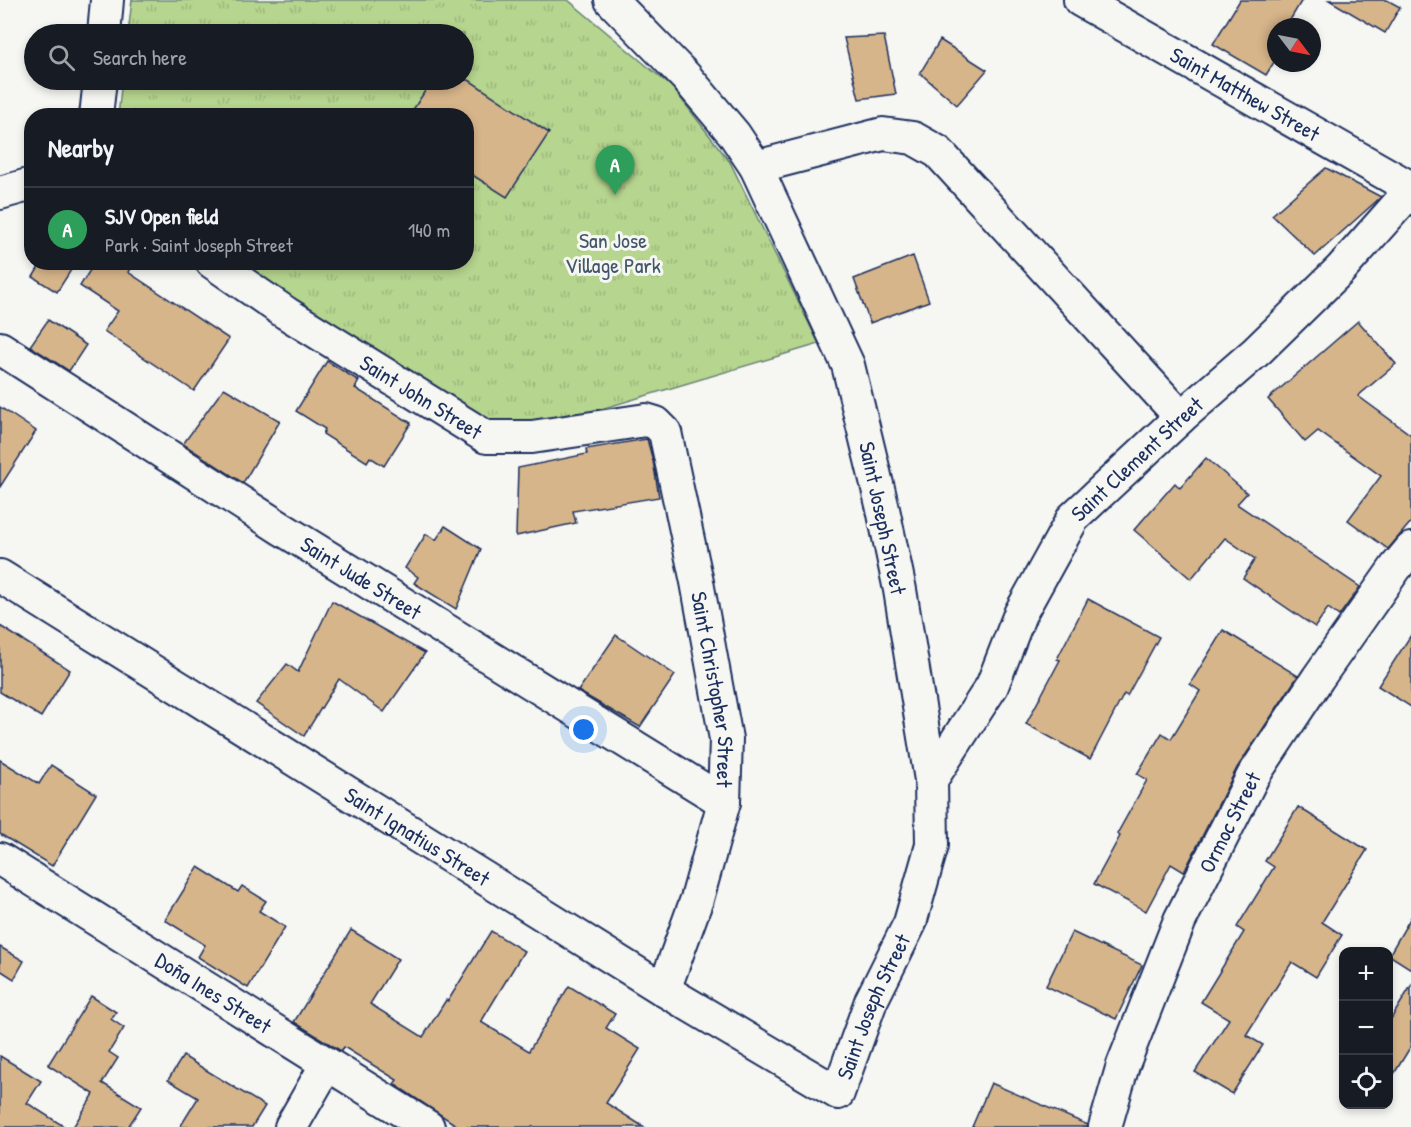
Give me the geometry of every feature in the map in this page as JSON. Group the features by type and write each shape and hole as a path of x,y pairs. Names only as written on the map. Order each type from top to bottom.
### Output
{"street":[{"path":"105,24 107,0"},
{"name":"Saint Matthew Street","path":"1080,0 1411,189"},
{"name":"Saint Joseph Street","path":"618,2 734,134 756,167 848,365 900,590 931,780 932,846 910,923 871,1001 838,1093"},
{"path":"97,108 99,90"},
{"path":"756,167 883,134 913,138 938,152 1182,417"},
{"path":"0,193 24,186"},
{"name":"Saint Clement Street","path":"931,780 992,686 1020,614 1073,518 1257,351 1340,270 1411,189"},
{"name":"Saint John Street","path":"224,270 286,313 486,437 532,437 646,420 656,423"},
{"name":"Saint Jude Street","path":"0,348 279,527 724,802"},
{"name":"Saint Christopher Street","path":"656,423 665,432 726,739 724,802 696,900 663,990"},
{"name":"Ormoc Street","path":"1105,1127 1123,1065 1180,920 1253,776 1318,678 1411,549"},
{"name":"Saint Ignatius Street","path":"0,576 663,990 838,1093"},
{"name":"Doña Ines Street","path":"0,859 428,1127"},
{"path":"291,1127 327,1064"}],"green space":[{"name":"San Jose Village Park","path":"132,0 568,0 672,87 730,162 819,344 591,412 528,423 497,423 482,417 306,310 246,270 474,270 474,108 119,108 121,90 474,90 474,24 129,24"}],"building":[{"path":"1240,0 1302,0 1291,18 1267,18 1268,72 1266,75 1213,44"},
{"path":"1329,0 1387,0 1400,7 1385,33"},
{"path":"884,36 896,94 859,99 844,38"},
{"path":"940,40 987,70 957,105 920,73"},
{"path":"474,83 549,133 507,197 474,176 474,108 414,108 426,90 474,90"},
{"path":"1326,168 1381,197 1315,256 1272,215"},
{"path":"913,256 929,301 870,323 854,279"},
{"path":"37,270 71,270 57,292 33,277"},
{"path":"90,270 129,270 128,272 229,339 194,391 104,331 118,311 80,286"},
{"path":"48,320 86,345 69,371 30,346"},
{"path":"1358,321 1396,364 1358,396 1411,435 1411,522 1388,549 1348,520 1381,476 1318,431 1305,442 1268,399"},
{"path":"327,361 359,381 355,388 411,423 384,466 370,457 367,462 323,434 325,429 296,411"},
{"path":"224,388 280,421 243,483 183,444"},
{"path":"0,407 36,431 0,487"},
{"path":"647,439 659,497 573,511 576,523 516,536 518,468 587,454 586,449"},
{"path":"1206,458 1247,493 1237,504 1360,587 1339,616 1328,608 1315,627 1243,578 1255,559 1225,538 1191,579 1134,530 1175,483 1180,488"},
{"path":"445,526 481,549 456,609 414,583 418,577 405,568 426,534 436,540"},
{"path":"1088,599 1159,637 1127,696 1124,694 1090,759 1026,724 1060,660 1057,659"},
{"path":"332,601 425,653 384,712 339,679 304,736 256,703 287,664 298,672"},
{"path":"0,626 70,670 41,717 0,692"},
{"path":"1223,630 1298,676 1237,768 1184,872 1171,864 1146,911 1094,884 1120,836 1117,834 1147,780 1137,774 1162,733 1171,739 1200,691 1190,684"},
{"path":"616,635 675,675 640,727 578,691"},
{"path":"1411,635 1411,707 1378,686"},
{"path":"0,760 39,784 51,765 96,794 52,866 0,834"},
{"path":"1298,807 1367,850 1322,922 1342,935 1316,977 1292,962 1246,1035 1263,1045 1232,1094 1195,1072 1229,1019 1201,1002 1244,932 1237,927 1274,867 1265,861"},
{"path":"198,867 238,892 242,886 266,901 259,911 285,927 248,988 198,957 205,945 165,920"},
{"path":"1411,917 1411,969 1393,958 1393,948"},
{"path":"351,930 398,959 370,1004 423,1037 491,931 524,951 481,1022 529,1051 569,986 615,1014 606,1028 640,1049 606,1103 644,1127 459,1127 394,1084 397,1080 344,1047 341,1051 294,1022"},
{"path":"1072,932 1142,965 1116,1019 1046,986"},
{"path":"0,947 24,961 14,979 0,970"},
{"path":"1411,986 1411,1046 1393,1075 1393,1055 1393,1015"},
{"path":"91,996 116,1012 111,1019 124,1028 109,1052 118,1058 102,1083 141,1107 128,1127 73,1127 94,1094 48,1065"},
{"path":"0,1056 41,1081 27,1103 65,1127 0,1127"},
{"path":"183,1056 265,1106 252,1127 180,1127 198,1098 168,1080"},
{"path":"991,1083 1088,1125 1088,1127 972,1127"}],"place":[{"name":"SJV Open field","path":"615,195"}]}
